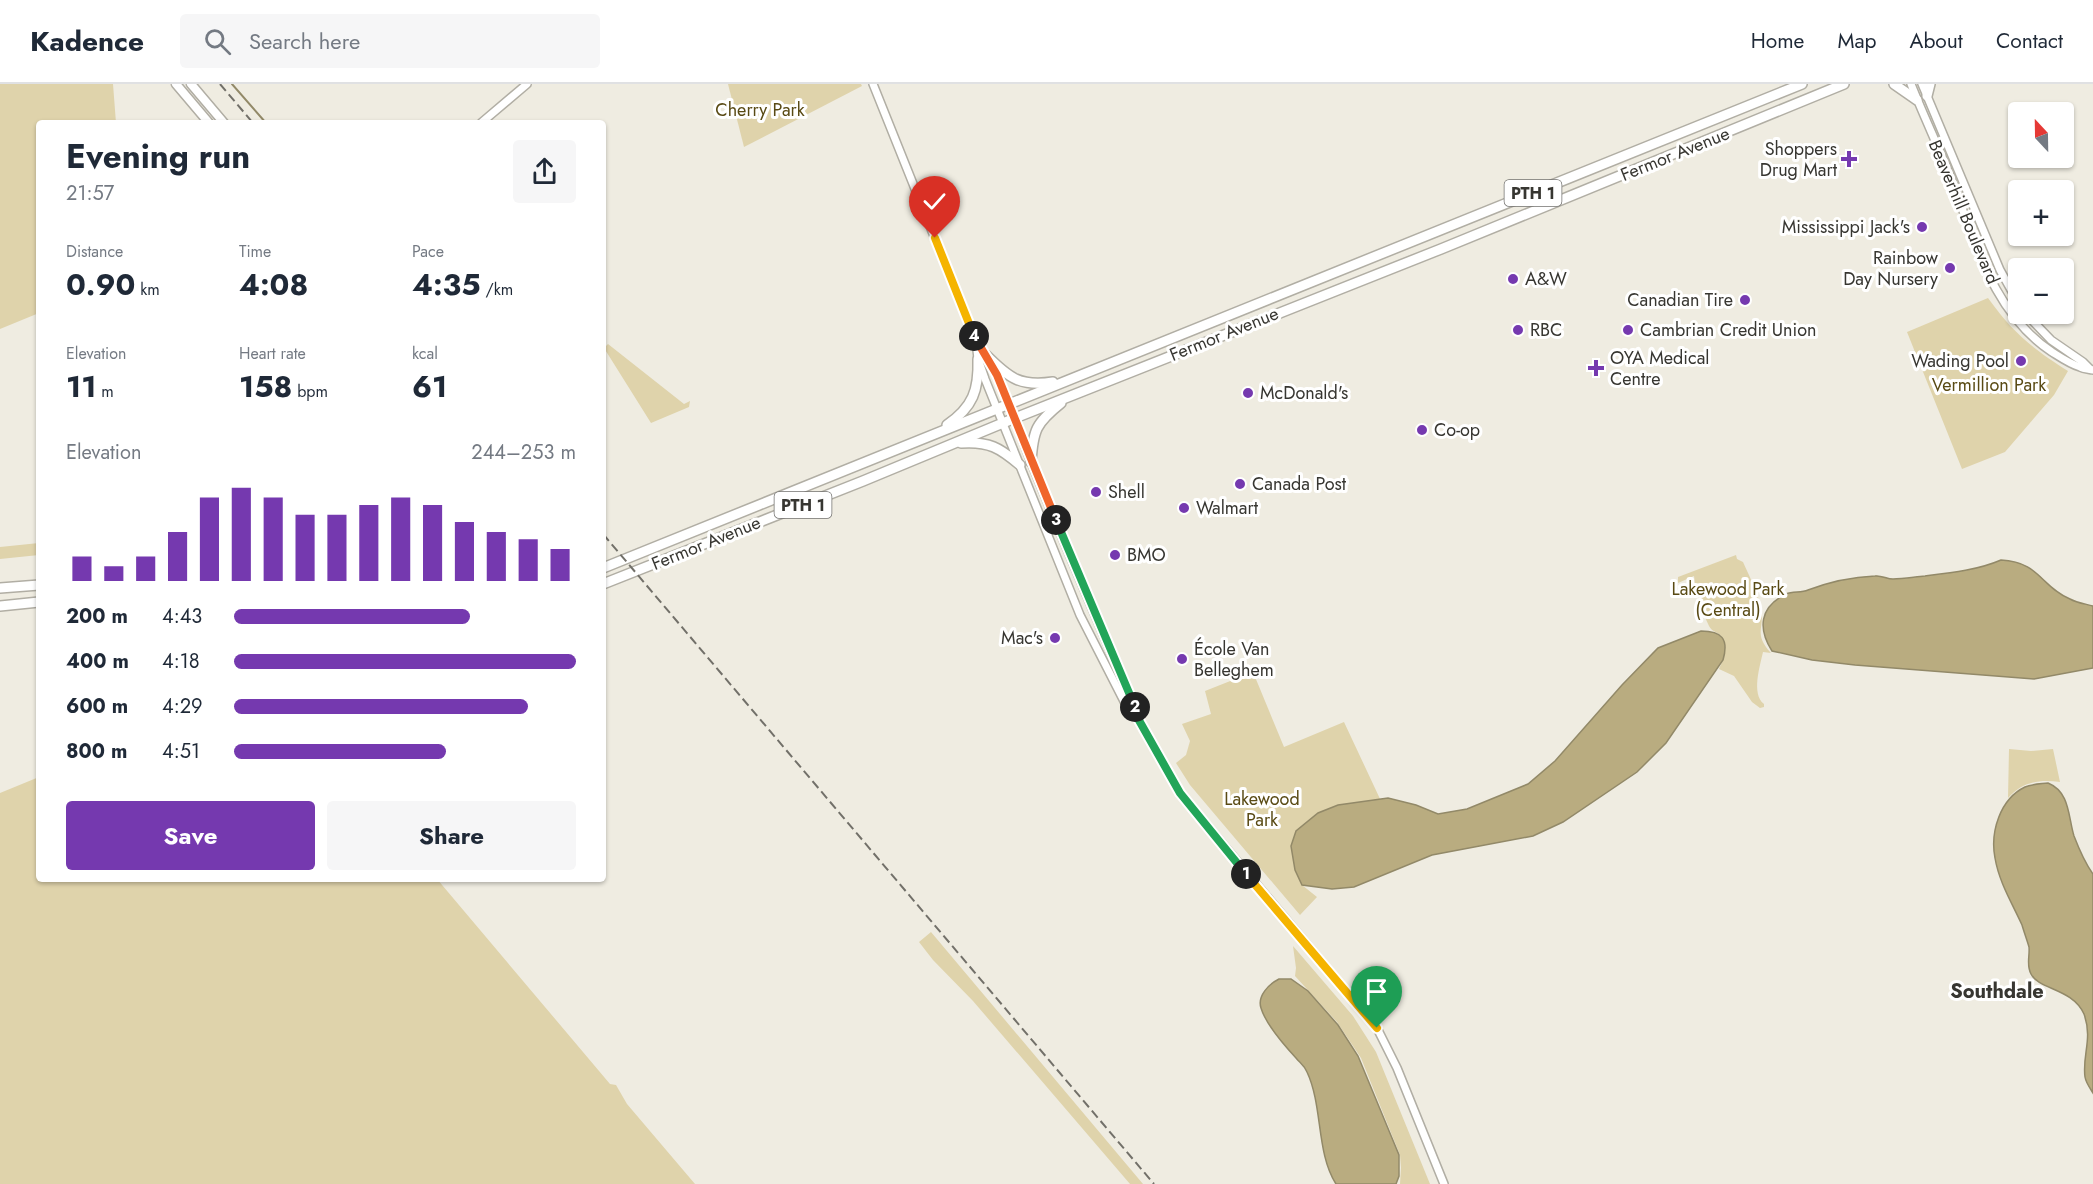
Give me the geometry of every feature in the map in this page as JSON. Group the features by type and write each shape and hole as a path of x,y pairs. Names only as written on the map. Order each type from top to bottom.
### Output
{"highway":[{"name":"Fermor Avenue","path":"606,567 1802,84"},
{"name":"Fermor Avenue","path":"606,583 1441,249 1844,84"},
{"path":"1894,84 1917,100"},
{"path":"1927,96 1930,84"},
{"path":"933,435 960,416 973,398 982,357 1018,382 1039,384 1068,381"},
{"path":"1031,462 1036,428 1048,413 1070,396"},
{"path":"950,444 977,442 994,445 1020,465"},
{"path":"0,588 36,585"},
{"path":"0,606 36,602"}],"main road":[{"path":"176,84 206,120"},
{"path":"191,84 221,120"}],"street":[{"path":"873,84 976,341 1002,423 1080,615 1128,709 1136,715"},
{"name":"Beaverhill Boulevard","path":"1911,84 1988,274 2001,298 2015,319 2032,337 2079,368 2092,370"},
{"name":"Beaverhill Boulevard","path":"1922,84 2008,284"},
{"path":"484,120 522,86"},
{"name":"Beaverhill Boulevard","path":"2036,324 2051,340 2092,370"},
{"path":"982,357 1009,404 1136,715 1180,793 1377,1028 1397,1068 1444,1184"}],"green space":[{"path":"0,84 113,84 116,120 36,120 36,314 0,329"},
{"name":"Cherry Park","path":"728,84 861,84 862,86 744,147"},
{"name":"Vermillion Park","path":"1988,298 2008,324 2024,339 2068,371 2054,395 2005,452 1962,469 1907,332"},
{"path":"608,344 684,404 690,401 689,407 651,423 606,351"},
{"path":"36,543 36,555 0,559 0,547"},
{"name":"Lakewood Park (Central)","path":"1736,555 1737,559 1743,562 1758,596 1762,615 1761,636 1771,653 1763,652 1759,672 1758,694 1764,704 1764,707 1760,708 1752,702 1734,676 1719,669 1724,656 1724,642 1719,634 1709,626 1699,602 1694,576 1678,583 1678,577"},
{"name":"Lakewood Park","path":"1253,672 1284,747 1344,722 1381,801 1351,803 1318,813 1302,885 1317,897 1300,915 1190,785 1176,763 1186,755 1190,741 1182,724 1211,714 1205,691"},
{"path":"2009,749 2031,751 2053,749 2060,782 2031,783 2019,788 2008,798"},
{"path":"36,778 36,882 440,882 610,1084 616,1085 627,1104 695,1184 0,1184 0,793"},
{"path":"931,932 1143,1184 1130,1184 973,1001 933,960 919,942"},
{"path":"1293,946 1353,1016 1376,1052 1430,1184 1400,1184 1400,1155 1361,1058 1337,1022 1295,976"}],"shaded area":[{"path":"2001,560 2024,565 2060,594 2076,602 2093,606 2093,668 2034,679 1855,665 1812,660 1772,651 1764,635 1764,619 1770,605 1789,593 1858,577 1877,576 1897,579 1954,572"},
{"path":"1701,631 1714,633 1722,638 1725,647 1723,660 1666,743 1637,772 1563,822 1533,836 1432,855 1354,887 1332,889 1302,885 1295,870 1291,846 1296,831 1318,813 1338,805 1388,798 1416,805 1438,814 1467,809 1528,784 1555,761 1658,648"},
{"path":"2048,783 2055,787 2064,798 2074,836 2093,874 2093,1093 2087,1083 2084,1069 2088,1031 2084,1014 2072,999 2041,983 2031,974 2028,944 2003,884 1995,858 1994,838 2003,808 2016,792 2025,787"},
{"path":"1279,979 1291,979 1308,991 1338,1025 1358,1056 1399,1155 1399,1176 1396,1184 1336,1184 1325,1158 1315,1099 1307,1072 1276,1035 1261,1008 1261,999 1265,991"}],"waterway":[{"path":"232,84 263,120"}],"railway":[{"path":"220,84 250,120"},
{"path":"606,538 1154,1184"}],"place":[{"name":"Shoppers Drug Mart","path":"1849,159"},
{"name":"Mississippi Jack's","path":"1922,227"},
{"name":"Rainbow Day Nursery","path":"1950,268"},
{"name":"A&W","path":"1513,279"},
{"name":"Canadian Tire","path":"1745,300"},
{"name":"RBC","path":"1518,330"},
{"name":"Cambrian Credit Union","path":"1628,330"},
{"name":"Wading Pool","path":"2021,361"},
{"name":"OYA Medical Centre","path":"1596,368"},
{"name":"McDonald's","path":"1248,393"},
{"name":"Co-op","path":"1422,430"},
{"name":"Canada Post","path":"1240,484"},
{"name":"Shell","path":"1096,492"},
{"name":"Walmart","path":"1184,508"},
{"name":"BMO","path":"1115,555"},
{"name":"Mac's","path":"1055,638"},
{"name":"École Van Belleghem","path":"1182,659"}],"district":[{"name":"Southdale","path":"1997,991"}],"route":[{"path":"935,238 976,341 997,375 1136,715 1163,764 1180,793 1201,819 1377,1028"}]}
